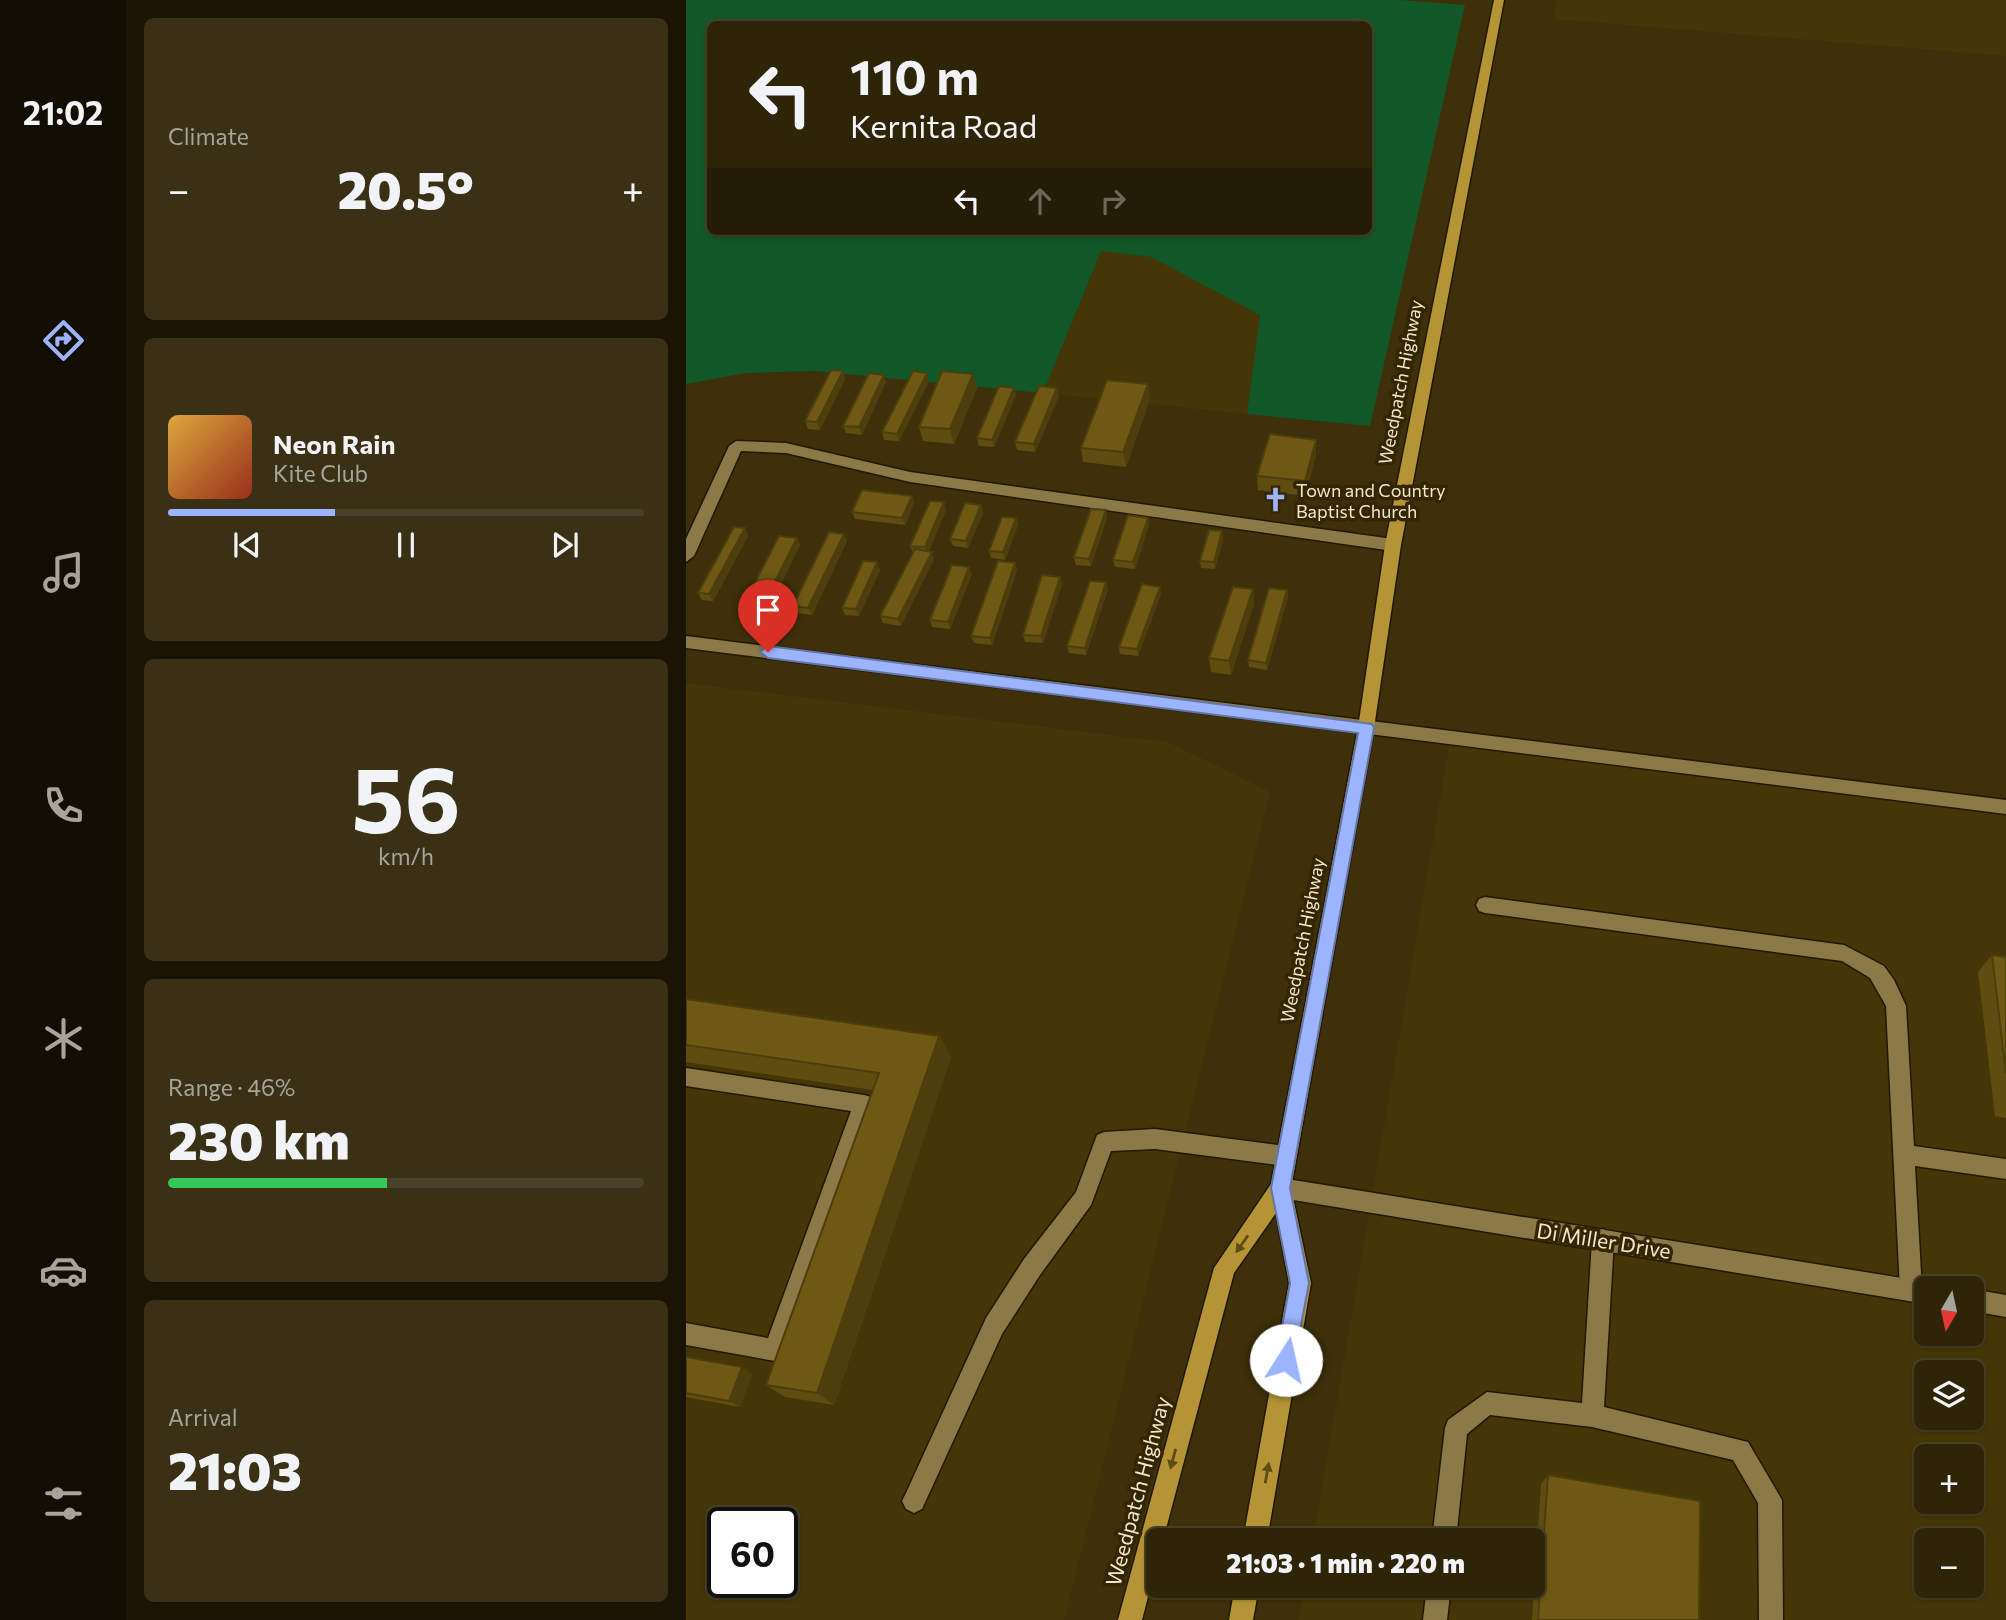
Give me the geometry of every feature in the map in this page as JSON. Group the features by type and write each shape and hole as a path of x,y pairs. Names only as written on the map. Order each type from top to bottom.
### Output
{"main road":[{"name":"Weedpatch Highway","path":"1257,1528 1300,1283 1281,1188 1286,1156 1366,728 1393,545 1499,0"},
{"name":"Weedpatch Highway","path":"1130,1620 1224,1268 1281,1188"},
{"path":"1241,1620 1245,1598"}],"street":[{"path":"686,556 736,446 786,448 909,478 1393,545"},
{"path":"686,642 2006,807"},
{"path":"1485,905 1844,953 1873,966 1887,983 1896,1006 1904,1155 1917,1276"},
{"path":"686,1077 864,1104 775,1350 686,1334"},
{"path":"914,1501 994,1326 1032,1267 1084,1198 1104,1142 1155,1139 1286,1156"},
{"path":"1904,1155 2006,1169"},
{"name":"Di Miller Drive","path":"1281,1188 1914,1291"},
{"path":"1592,1416 1603,1240"},
{"path":"1984,1302 2006,1306"},
{"path":"1445,1528 1456,1428 1487,1403 1592,1416 1740,1450 1770,1500 1771,1620"},
{"path":"1436,1620 1438,1598"}],"shaded area":[{"path":"1557,0 2006,0 2006,56 1554,19"},
{"path":"1101,251 1151,257 1260,315 1247,414 1043,393"},
{"path":"686,683 1168,742 1270,792 1064,1620 686,1620"},
{"path":"1451,735 2006,804 2006,1620 1299,1620 1303,1598 1545,1598 1545,1528 1315,1528"}],"green space":[{"path":"686,0 1399,0 1465,5 1370,426 1247,414 1260,315 1151,257 1101,251 1043,393 814,371 746,373 686,384"}],"building":[{"path":"831,370 843,371 817,422 805,421"},
{"path":"913,371 927,373 897,434 882,432"},
{"path":"942,371 973,374 950,429 919,427"},
{"path":"869,373 884,375 859,427 843,426"},
{"path":"1107,380 1148,384 1123,452 1081,448"},
{"path":"999,386 1014,388 992,440 977,438"},
{"path":"1039,386 1057,388 1034,444 1015,442"},
{"path":"1270,434 1316,440 1305,481 1257,476"},
{"path":"862,490 912,496 902,518 852,512"},
{"path":"930,501 944,502 925,547 910,546"},
{"path":"965,503 981,505 966,541 950,539"},
{"path":"1091,509 1106,510 1089,559 1074,557"},
{"path":"1128,515 1148,518 1133,562 1113,560"},
{"path":"1002,517 1016,518 1003,552 989,551"},
{"path":"734,527 745,528 709,594 698,593"},
{"path":"1209,530 1222,531 1214,562 1200,561"},
{"path":"829,532 844,534 808,608 793,606"},
{"path":"779,536 797,538 763,605 744,604"},
{"path":"915,549 932,552 898,619 880,616"},
{"path":"863,561 877,562 856,609 842,608"},
{"path":"998,561 1015,563 990,638 971,636"},
{"path":"952,565 969,567 948,622 930,620"},
{"path":"1042,575 1060,577 1041,636 1023,635"},
{"path":"1090,581 1106,582 1085,648 1067,646"},
{"path":"1142,584 1160,587 1137,649 1119,647"},
{"path":"1233,587 1253,589 1229,661 1209,658"},
{"path":"1269,588 1287,590 1266,663 1248,660"},
{"path":"1992,955 2006,957 2006,1074"},
{"path":"686,999 939,1036 817,1393 766,1385 879,1073 686,1045"},
{"path":"686,1357 742,1367 729,1401 686,1393"},
{"path":"1548,1475 1700,1501 1699,1620 1538,1620 1540,1598 1545,1598 1544,1528"}],"place":[{"name":"Town and Country Baptist Church","path":"1276,500"}],"route":[{"path":"768,652 1366,728 1281,1188 1300,1283 1286,1360"}]}
